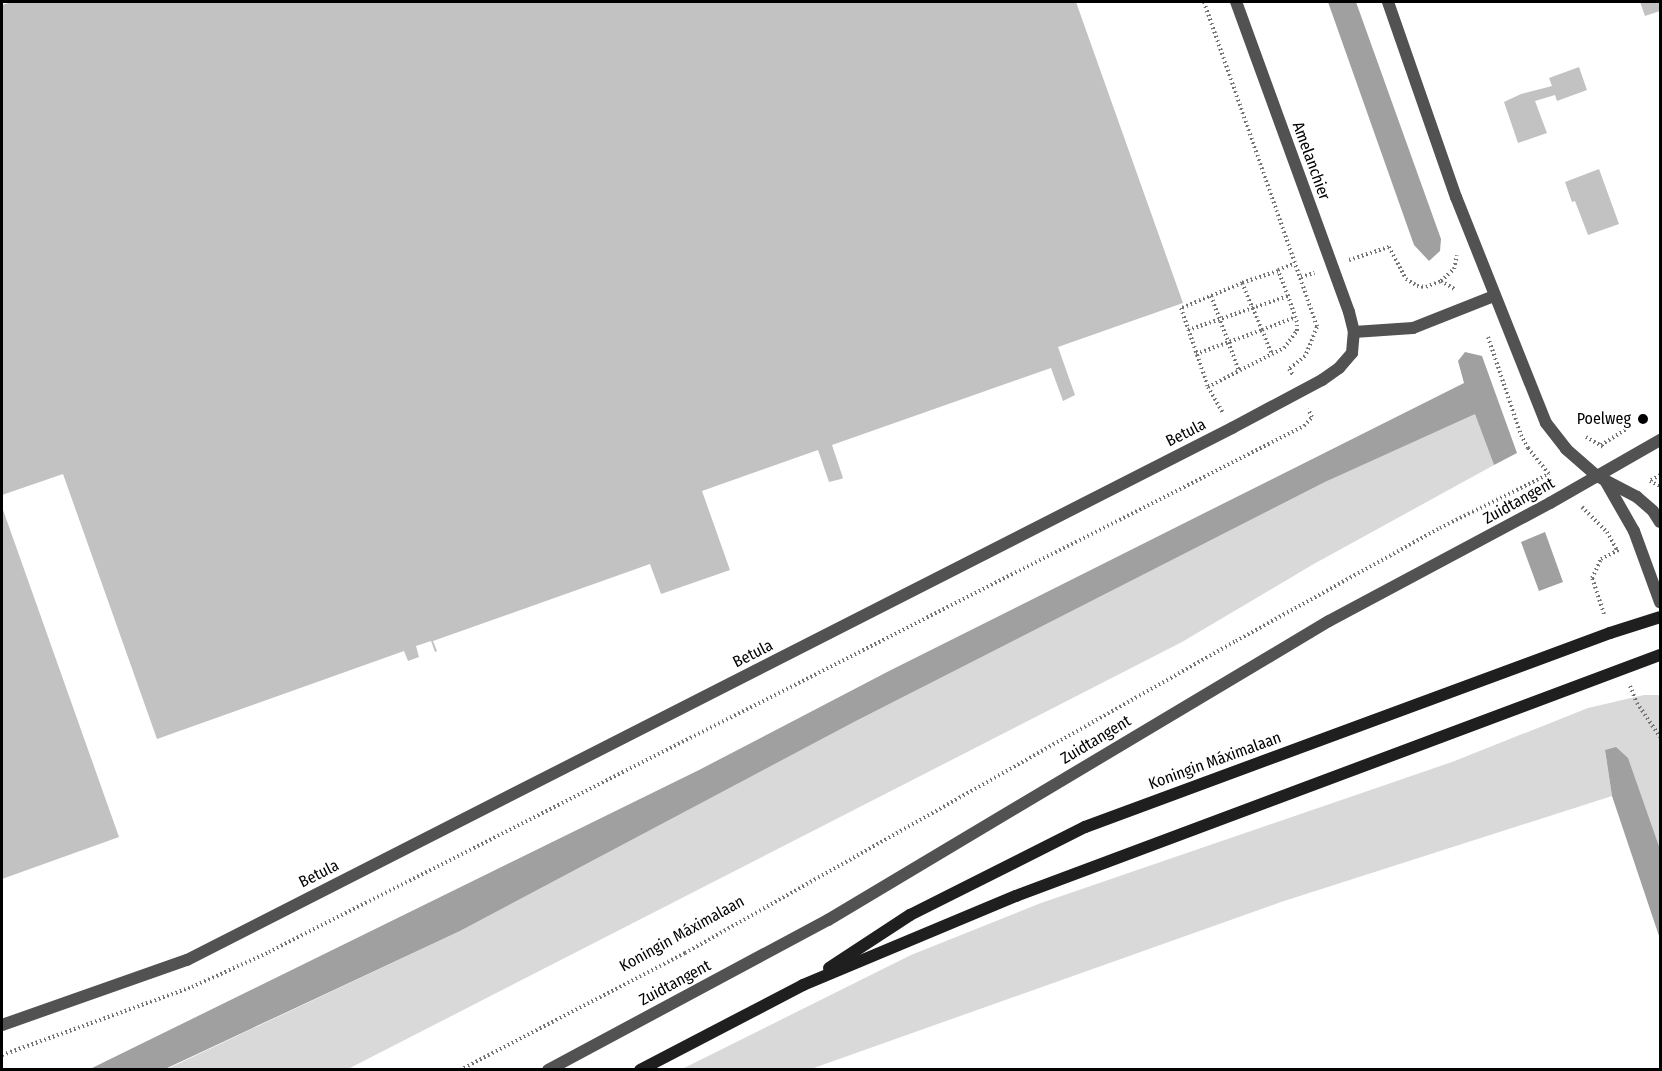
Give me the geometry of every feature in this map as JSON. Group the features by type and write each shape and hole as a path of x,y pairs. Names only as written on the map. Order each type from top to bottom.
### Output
{"main road":[{"name":"Koningin Máximalaan","path":"803,985 910,915 1085,827 1610,633 1660,617"},
{"name":"Koningin Máximalaan","path":"640,1070 803,985 1095,864 1660,655"}],"street":[{"name":"Amelanchier","path":"1236,2 1349,312 1354,332"},
{"path":"1388,2 1494,296 1546,423 1566,449 1601,479 1637,496 1653,511 1660,522"},
{"path":"1354,332 1413,328 1494,296"},
{"name":"Betula","path":"2,1025 187,960 1232,428 1322,380 1339,368 1352,353 1354,332"},
{"name":"Zuidtangent","path":"548,1070 828,920 1329,621 1567,493 1601,479 1660,440"},
{"path":"1601,479 1634,531 1660,603"}],"path":[{"path":"1204,2 1301,278 1389,247 1406,279 1417,286 1426,287 1441,281 1454,269 1458,251"},
{"path":"1232,428 1208,387 1181,308 1295,263"},
{"path":"1208,387 1284,348 1297,331 1296,317 1278,270"},
{"path":"1441,281 1476,303"},
{"path":"1242,283 1272,355"},
{"path":"1211,296 1239,371"},
{"path":"1188,330 1287,296"},
{"path":"1196,354 1296,317"},
{"path":"1501,378 1521,435 1528,448 1549,474 1607,532 1617,550"},
{"path":"1601,446 1632,426"},
{"path":"1578,431 1660,486"},
{"name":"Koningin Máximalaan","path":"460,1070 685,952 1440,528 1549,474"},
{"path":"1650,481 1660,475"}],"shaded area":[{"path":"1328,2 1356,2 1441,239 1440,251 1429,261 1414,245"},
{"path":"1465,352 1482,356 1517,453 1494,465 1475,414 1325,482 854,722 460,931 165,1069 90,1069 699,770 889,671 1464,383 1458,361"},
{"path":"1475,413 1494,465 1312,565 1182,642 348,1069 165,1070 460,931 854,722 1325,482"},
{"path":"1545,532 1563,582 1539,591 1521,542"},
{"path":"1644,695 1660,695 1660,849 1628,759 1605,751 1612,796 1281,902 811,1069 680,1070 911,955 1041,903 1452,762 1588,708"},
{"path":"1616,747 1628,758 1660,849 1660,939 1612,796 1605,750"}],"building":[{"path":"12,2 1076,2 1183,303 1058,347 1075,395 1063,401 1051,368 832,445 843,478 841,479 829,482 818,450 702,491 730,570 661,594 650,564 433,641 437,651 435,652 431,641 416,646 419,657 408,661 404,651 157,739 63,474 2,495 2,5"},
{"path":"1640,2 1660,2 1660,11 1645,16"},
{"path":"1579,67 1587,90 1557,101 1555,95 1535,101 1547,133 1518,143 1504,102 1521,94 1552,86 1549,78"},
{"path":"1599,169 1619,224 1588,235 1565,182"},
{"path":"2,507 119,837 2,879"}],"place":[{"name":"Poelweg","path":"1643,419"}]}
